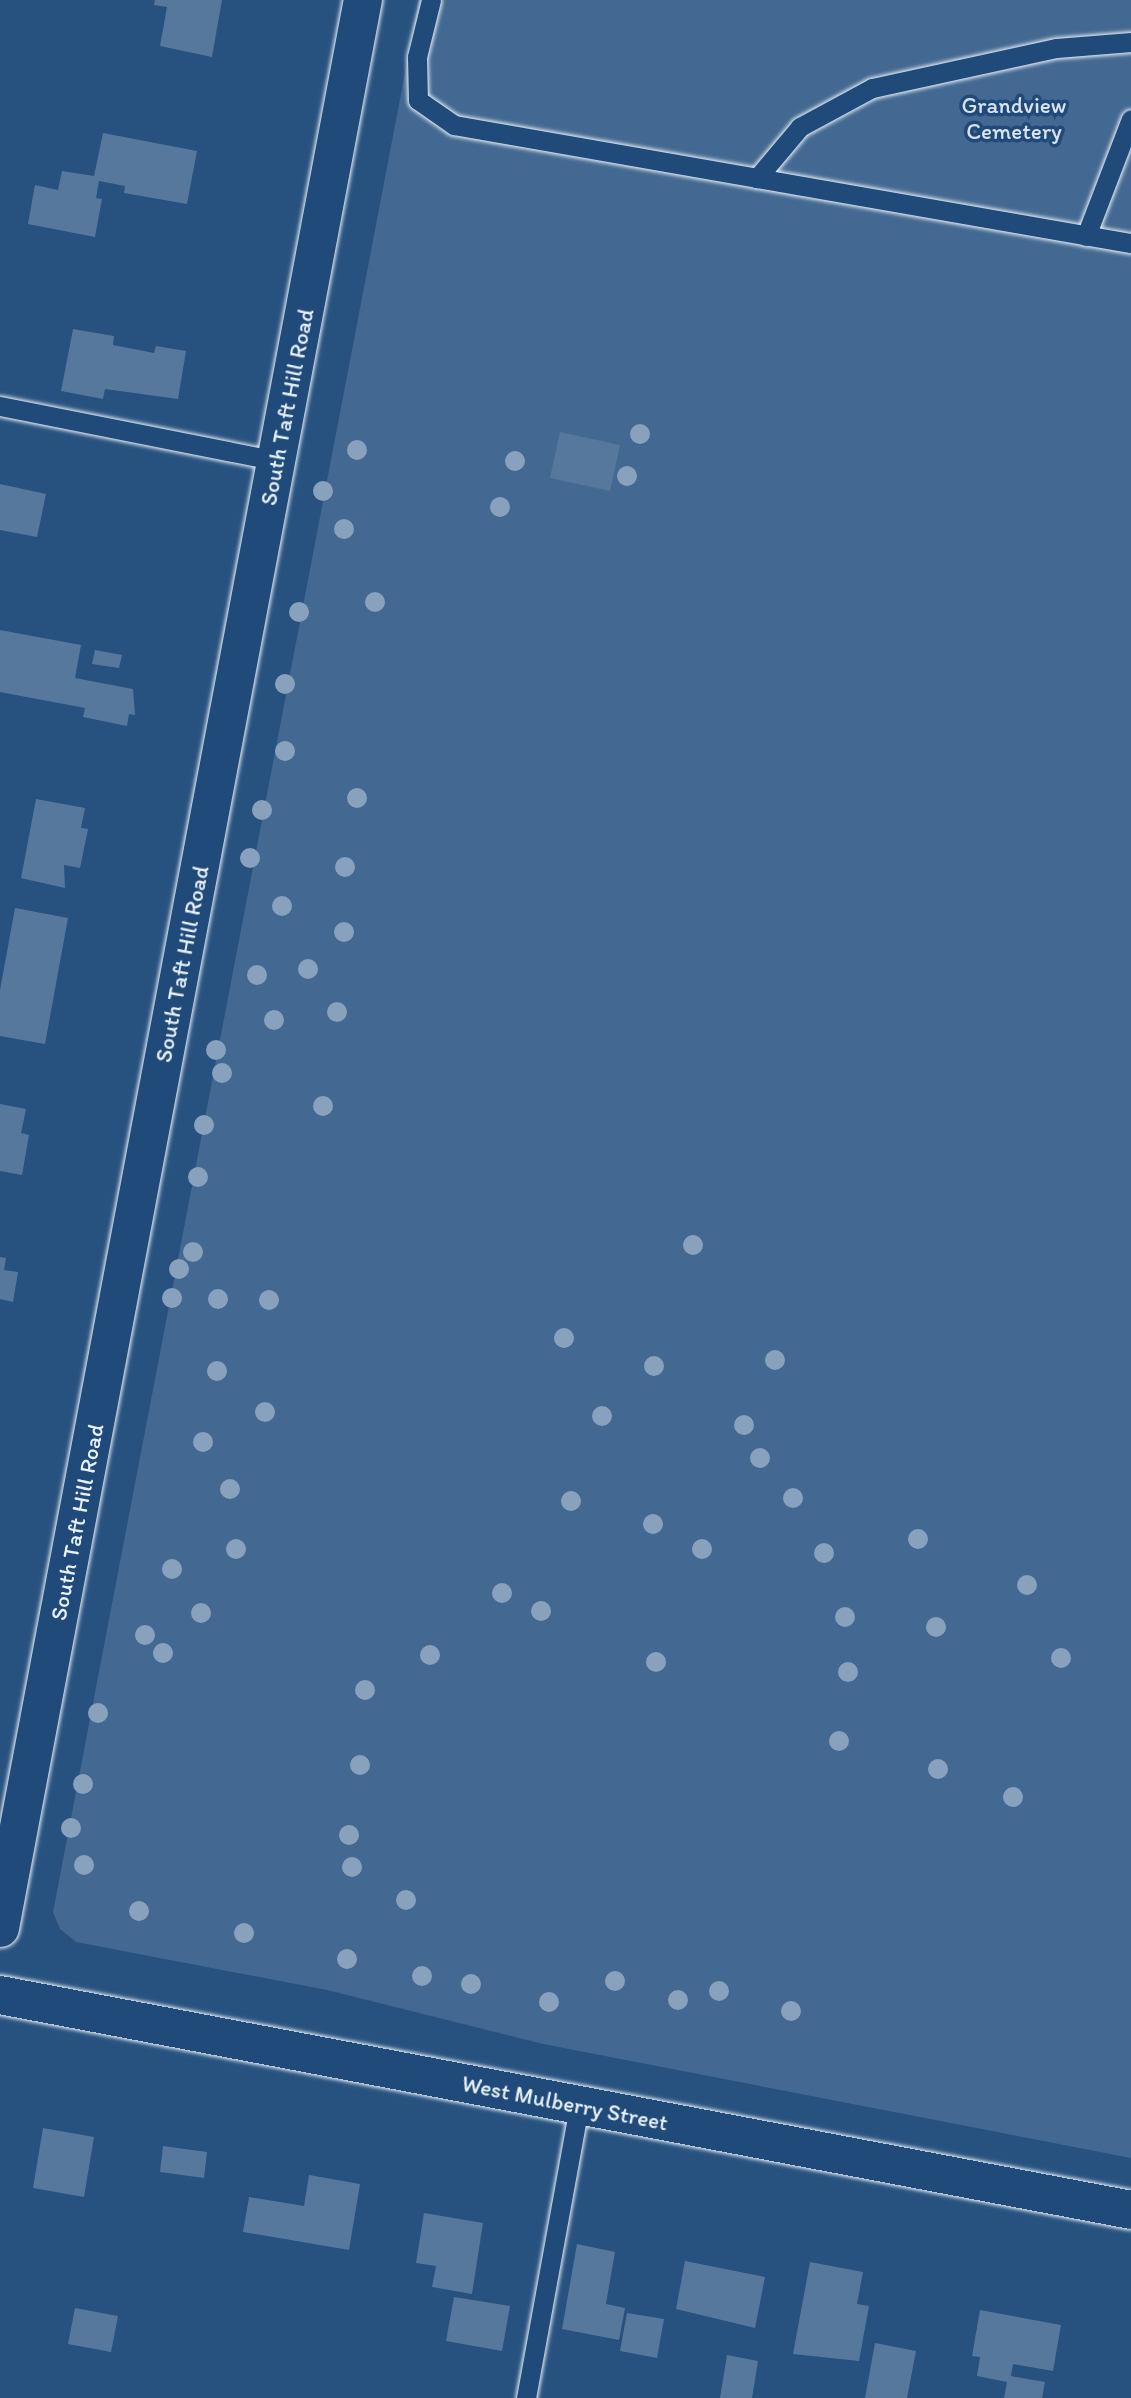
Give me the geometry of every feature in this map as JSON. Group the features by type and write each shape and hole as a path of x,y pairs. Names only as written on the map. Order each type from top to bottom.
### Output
{"main road":[{"name":"South Taft Hill Road","path":"0,1928 363,0"},
{"name":"West Mulberry Street","path":"0,1995 1131,2210"}],"lane":[{"path":"431,0 417,57 418,100 454,125 1131,243"},
{"path":"757,178 800,127 872,88 1056,48 1131,42"},
{"path":"1086,236 1131,119"},
{"path":"0,406 277,461"},
{"path":"526,2398 579,2106"}],"green space":[{"name":"Grandview Cemetery","path":"419,0 1131,0 1131,2158 543,2044 327,1990 76,1942 60,1929 53,1912"}],"building":[{"path":"155,0 222,0 212,57 160,46 167,7 154,5"},
{"path":"103,133 197,151 187,204 124,193 125,186 99,181 96,198 102,199 95,237 28,224 35,185 58,190 62,171 94,176"},
{"path":"73,329 114,336 113,345 154,353 156,346 186,351 178,399 105,389 103,399 61,391"},
{"path":"560,432 620,445 610,491 550,478"},
{"path":"0,484 46,494 37,537 0,530"},
{"path":"0,630 81,645 75,678 133,689 135,715 129,714 127,726 83,717 85,708 0,692"},
{"path":"95,650 122,655 119,668 92,664"},
{"path":"36,799 85,808 81,828 88,829 80,868 64,865 65,888 21,878"},
{"path":"15,908 68,918 45,1044 0,1036 0,990"},
{"path":"0,1104 26,1109 21,1133 29,1135 22,1175 0,1171"},
{"path":"0,1257 6,1258 4,1270 18,1272 13,1302 0,1299"},
{"path":"43,2128 94,2137 84,2197 33,2188"},
{"path":"163,2146 207,2152 204,2178 160,2172"},
{"path":"309,2175 360,2184 349,2250 243,2232 249,2197 304,2206"},
{"path":"424,2213 483,2223 472,2294 432,2287 436,2266 416,2263"},
{"path":"577,2244 615,2252 606,2304 625,2308 619,2340 562,2329"},
{"path":"685,2261 765,2277 755,2328 676,2309"},
{"path":"810,2262 863,2272 857,2304 869,2306 859,2361 793,2354"},
{"path":"454,2297 510,2306 502,2351 446,2341"},
{"path":"75,2308 118,2316 111,2352 68,2344"},
{"path":"980,2310 1061,2325 1053,2371 1013,2364 1011,2376 1045,2382 1042,2398 1004,2398 1007,2382 977,2376 980,2357 972,2356"},
{"path":"627,2313 664,2319 657,2358 620,2351"},
{"path":"875,2343 916,2351 907,2398 865,2398"},
{"path":"727,2355 758,2361 752,2398 720,2398"}]}
